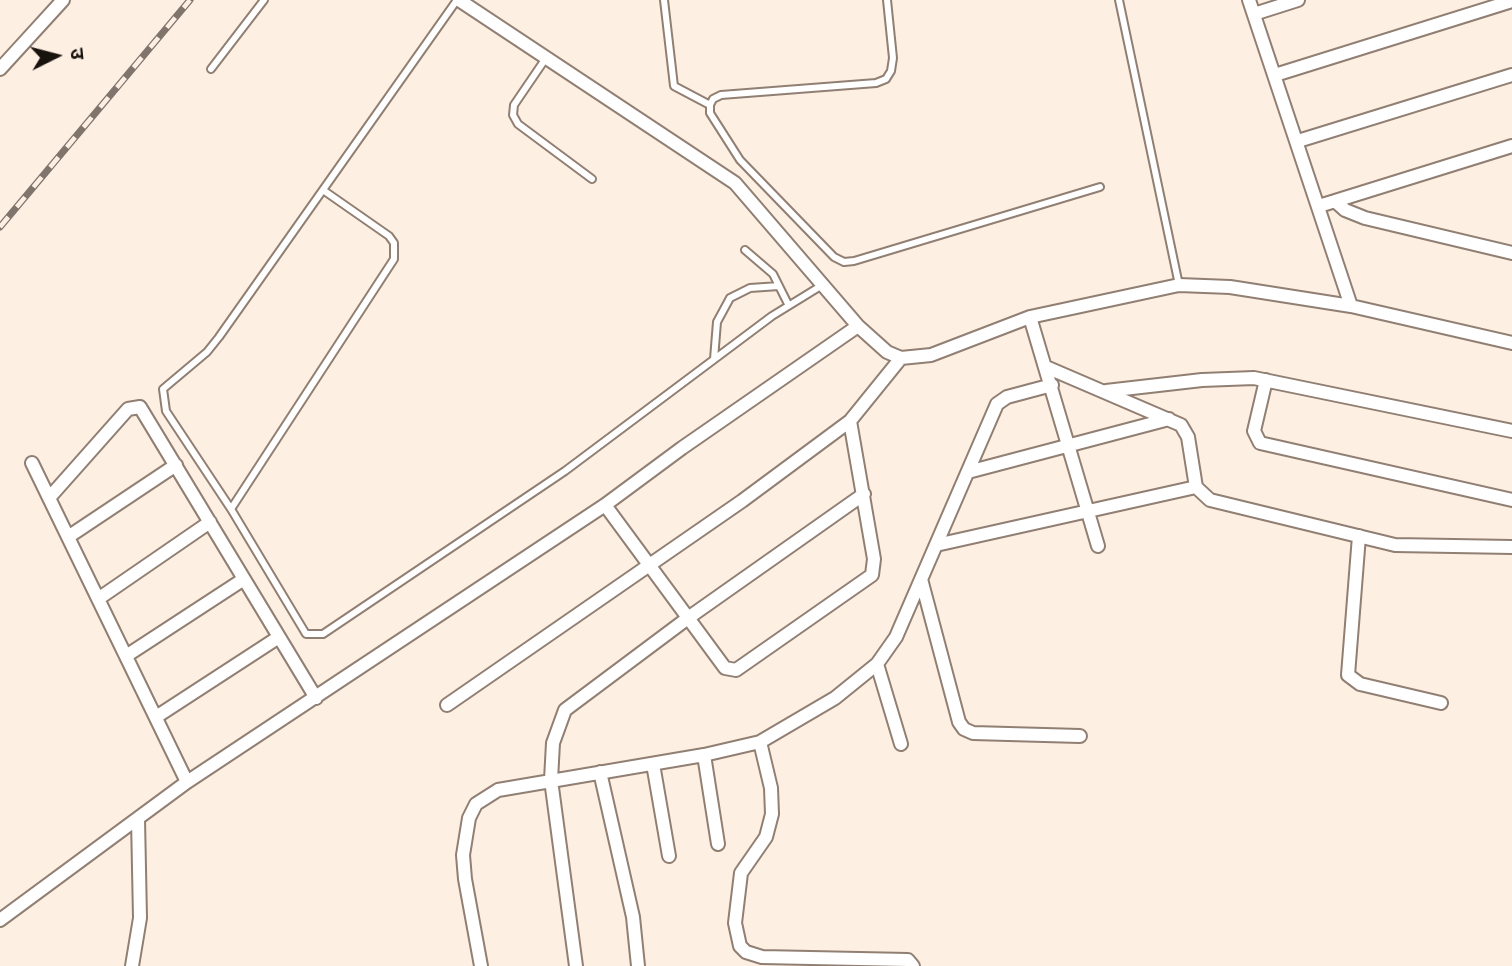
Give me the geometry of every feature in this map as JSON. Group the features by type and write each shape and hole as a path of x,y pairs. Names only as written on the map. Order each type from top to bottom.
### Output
{"street":[{"path":"0,69 63,0"},
{"path":"458,0 735,183 858,326 887,352 901,358 931,355 1032,322 1179,285 1230,287 1351,306 1512,343"},
{"path":"1249,0 1351,306"},
{"path":"1254,14 1297,0"},
{"path":"1275,75 1512,1"},
{"path":"1298,141 1512,75"},
{"path":"1319,206 1512,146"},
{"path":"1335,201 1345,210 1365,218 1512,253"},
{"path":"1032,322 1098,547"},
{"path":"0,920 187,782 605,505 858,326"},
{"path":"447,705 741,501 849,421 901,358"},
{"path":"1046,367 1181,425 1186,432 1196,488 1210,500 1413,547 1512,547"},
{"path":"1106,391 1202,380 1266,380 1512,430"},
{"path":"1266,380 1254,431 1256,440 1260,443 1512,499"},
{"path":"481,966 463,855 469,818 476,804 492,793 551,780 704,755 760,742 835,698 877,664 896,637 997,404 1007,397 1052,385"},
{"path":"49,499 132,407 143,409 316,698"},
{"path":"968,472 1169,419"},
{"path":"605,505 725,668 736,670 868,580 874,559 849,421"},
{"path":"32,463 187,782"},
{"path":"68,537 176,465"},
{"path":"936,545 1196,488"},
{"path":"576,966 551,780 553,743 560,719 571,704 863,494"},
{"path":"98,599 210,522"},
{"path":"1359,536 1348,675 1360,684 1441,704"},
{"path":"126,656 244,579"},
{"path":"921,579 959,722 964,729 973,733 1080,736"},
{"path":"156,717 279,637"},
{"path":"877,664 901,744"},
{"path":"760,742 771,788 772,814 766,837 741,873 735,923 740,946 762,957 908,960 913,966"},
{"path":"704,755 718,844"},
{"path":"653,764 668,856"},
{"path":"600,772 633,917 638,966"},
{"path":"132,966 140,918 138,819"}],"lane":[{"path":"211,69 264,0"},
{"path":"458,0 207,352 163,389 166,411 230,509 302,630 311,636 323,634 565,471 788,304 824,284"},
{"path":"664,0 674,86 710,105"},
{"path":"887,0 893,58 891,71 886,79 876,83 721,95 713,99 710,105 710,113 740,160 834,257 844,262 1100,187"},
{"path":"1119,0 1179,285"},
{"path":"546,58 514,105 513,115 517,124 592,179"},
{"path":"230,509 394,259 394,243 388,236 323,190"},
{"path":"745,250 768,268 788,304"},
{"path":"714,359 717,322 730,298 750,288 779,286"}],"railway":[{"path":"0,227 190,0"}]}
